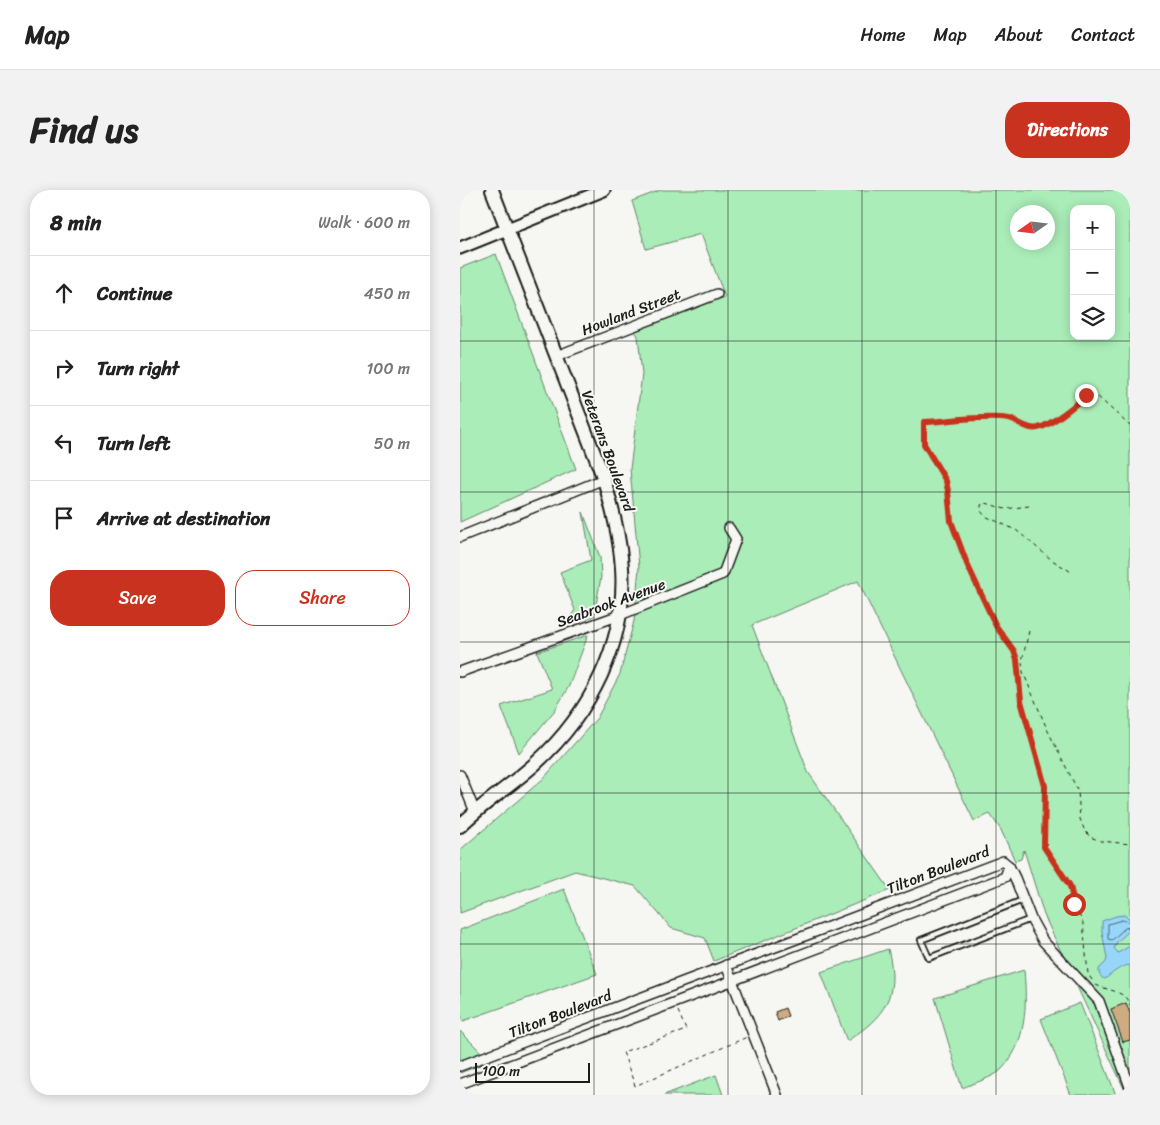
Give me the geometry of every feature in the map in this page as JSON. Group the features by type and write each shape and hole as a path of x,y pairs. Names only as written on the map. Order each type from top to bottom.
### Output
{"main road":[{"name":"Veterans Boulevard","path":"460,826 474,812 536,763 574,720 594,691 608,661 620,615 623,592 617,524 604,478 492,190"}],"street":[{"path":"460,248 604,190"},
{"name":"Howland Street","path":"556,356 717,294"},
{"path":"460,537 604,478"},
{"name":"Seabrook Avenue","path":"460,672 620,615 723,574 736,539 729,528"},
{"path":"460,775 474,812"},
{"name":"Tilton Boulevard","path":"460,1066 1000,861 1009,866 1005,877 460,1084"},
{"path":"1009,866 1030,919 1043,941 1099,1001 1130,1087"},
{"path":"726,965 777,1095"}],"lane":[{"path":"1023,900 921,940 929,958 1030,919"}],"path":[{"path":"1130,426 1096,395 1089,393 1065,412 1038,429 1001,418 924,422 923,433 924,444 946,481 951,521 967,564 996,626 1014,651 1017,660 1021,701 1045,786 1044,847 1070,886 1074,904 1083,923 1088,974 1093,984 1118,992 1128,1000 1130,1005"},
{"path":"1030,506 1005,509 982,504 981,511 985,516 1016,530 1052,560 1073,573"},
{"path":"1029,631 1022,661 1023,672 1047,729 1078,791 1080,819 1084,829 1090,837 1101,841 1130,844"},
{"path":"675,1003 686,1030 623,1052 635,1086 754,1034"}],"green space":[{"path":"661,190 1130,190 1130,1095 1127,1095 1044,915 1024,850 1021,859 1015,861 1001,830 990,814 974,821 858,581 752,625 808,772 890,890 714,961 705,938 671,928 635,886 575,871 460,913 460,850 543,779 597,718 620,674 634,621 639,567 630,469 642,374 638,336 635,331 725,297 701,234 646,249 632,201"},
{"path":"496,254 576,469 460,522 460,268"},
{"path":"583,512 600,557 601,577 594,616 562,628 575,610 560,572 591,560"},
{"path":"588,635 569,686 555,710 519,753 501,706 552,689 537,652"},
{"path":"564,889 597,974 463,1021 460,1012 460,930"},
{"path":"888,949 892,980 886,1003 871,1023 847,1041 821,972"},
{"path":"1024,970 1025,1010 1023,1023 1016,1048 1010,1060 998,1073 962,1088 935,998"},
{"path":"1080,1003 1116,1095 1071,1095 1041,1019"},
{"path":"460,1031 490,1061 460,1073"},
{"path":"716,1075 723,1095 664,1095"}],"water":[{"path":"1124,915 1130,919 1130,930 1117,942 1114,948 1118,953 1130,946 1130,965 1120,968 1105,979 1100,976 1099,969 1106,962 1107,958 1102,921"}],"building":[{"path":"1126,1003 1130,1013 1130,1040 1123,1042 1111,1009"},
{"path":"785,1008 788,1016 778,1021 775,1012"}],"route":[{"path":"1074,904 1070,886 1044,847 1045,786 1021,701 1017,660 1014,651 996,626 967,564 951,521 946,481 924,444 923,433 924,422 1001,418 1038,429 1065,412 1086,395"}]}
